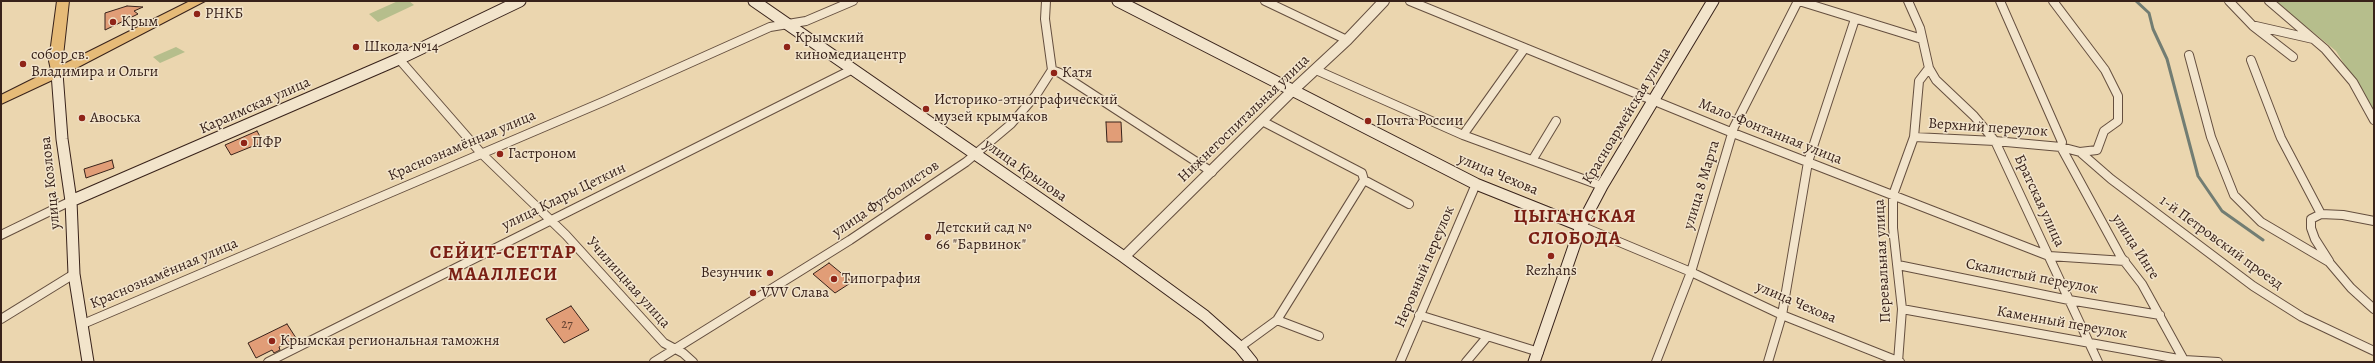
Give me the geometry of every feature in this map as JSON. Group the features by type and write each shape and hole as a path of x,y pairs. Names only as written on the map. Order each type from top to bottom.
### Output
{"main road":[{"name":"улица Козлова","path":"63,1 54,61 57,73 62,139 71,201 74,274 88,362"},
{"path":"1,100 199,1"},
{"name":"Караимская улица","path":"71,201 399,59 520,1"},
{"name":"улица Крылова","path":"754,1 1124,257 1205,316 1240,347 1252,362"},
{"name":"улица Чехова","path":"1118,1 1291,92 1476,184 1581,226"},
{"name":"Красноармейская улица","path":"1534,362 1539,352 1581,226 1602,186 1655,101 1713,1"}],"street":[{"name":"Краснознамённая улица","path":"83,324 770,28 806,21 853,1"},
{"path":"1046,1 1045,19 1052,70 1060,73 1212,172"},
{"path":"1265,1 1347,40"},
{"name":"Нижнегоспитальная улица","path":"1124,257 1212,172 1291,92 1347,40 1384,1"},
{"name":"Мало-Фонтанная улица","path":"1410,1 1733,133 2049,256 2125,261"},
{"path":"1798,1 1814,3 1856,19 1922,40"},
{"name":"улица 8 Марта","path":"1656,362 1691,272 1734,127 1798,1"},
{"path":"1908,1 1920,28 1929,68"},
{"name":"улица Инге","path":"2000,1 2062,142 2061,147 2120,257 2125,261 2142,284 2184,361"},
{"path":"2053,1 2105,70 2118,96 2118,121 2104,131 2100,138 2097,150 2080,152"},
{"path":"2229,1 2253,26 2294,57"},
{"path":"2269,1 2325,49 2353,82 2374,120"},
{"path":"1768,362 1782,315 1808,162 1856,19"},
{"path":"2253,26 2314,39"},
{"path":"1464,135 1524,48"},
{"path":"2189,55 2211,137 2234,195 2261,222 2330,262"},
{"name":"Училищная улица","path":"399,59 481,153 550,219 664,343 683,353 693,362"},
{"path":"2251,60 2281,138 2321,214"},
{"name":"Перевальная улица","path":"1898,362 1902,309 1893,228 1892,195 1914,137 1919,81 1929,68"},
{"name":"Братская улица","path":"1929,68 1936,80 1974,116 1995,141 2098,362"},
{"name":"улица Клары Цеткин","path":"268,362 550,219 853,69"},
{"name":"улица Футболистов","path":"654,362 850,240 975,154 1018,117 1036,95 1052,70"},
{"path":"1316,70 1464,135 1533,159 1538,163 1602,186"},
{"path":"1262,121 1362,173 1364,180 1409,204"},
{"path":"1533,159 1556,121"},
{"name":"Верхний переулок","path":"1914,137 1995,141 2061,147"},
{"name":"1-й Петровский проезд","path":"2061,147 2080,152 2111,179 2252,286 2302,317 2362,347 2374,350"},
{"path":"1240,347 1264,332 1277,320 1364,180"},
{"name":"Неровный переулок","path":"1400,362 1476,184"},
{"name":"Караимская улица","path":"1,235 71,201"},
{"path":"2374,221 2343,215 2321,214 2311,219 2311,228 2330,262 2351,288 2374,308"},
{"name":"улица Чехова","path":"1581,226 1691,272 1782,315 1898,362"},
{"name":"Скалистый переулок","path":"1898,265 2069,300 2160,315"},
{"path":"1,320 74,274"},
{"name":"Каменный переулок","path":"1902,309 2088,341 2184,361 2218,362"},
{"path":"1419,315 1486,337 1539,352"},
{"path":"1277,320 1319,336"},
{"path":"1466,362 1486,337"}],"green space":[{"path":"398,1 409,1 414,5 378,22 369,14"},
{"path":"2275,1 2374,1 2374,112 2336,51"},
{"path":"176,47 185,52 160,63 153,57"}],"building":[{"name":"Крым","path":"127,6 143,7 134,11 138,14 105,30 105,13"},
{"path":"1106,122 1121,122 1122,142 1107,142"},
{"name":"ПФР","path":"257,131 263,142 231,155 225,145"},
{"path":"112,160 114,168 86,178 84,169"},
{"name":"Типография","path":"829,263 852,282 835,293 813,274"},
{"path":"571,306 589,330 564,343 546,319"},
{"name":"Крымская региональная таможня","path":"287,324 296,338 279,347 280,350 274,353 272,350 256,358 248,343"}],"waterway":[{"path":"2136,1 2149,13 2153,29 2167,59 2198,176 2222,211 2263,240"}],"place":[{"name":"РНКБ","path":"197,14"},
{"name":"Крым","path":"113,22"},
{"name":"Школа №14","path":"356,47"},
{"name":"Крымский киномедиацентр","path":"787,47"},
{"name":"собор св. Владимира и Ольги","path":"23,64"},
{"name":"Катя","path":"1054,73"},
{"name":"Историко-этнографический музей крымчаков","path":"926,109"},
{"name":"Авоська","path":"82,118"},
{"name":"Почта России","path":"1368,121"},
{"name":"ПФР","path":"244,143"},
{"name":"Гастроном","path":"500,154"},
{"name":"Детский сад № 66 \"Барвинок\"","path":"928,237"},
{"name":"Rezhans","path":"1551,256"},
{"name":"Везунчик","path":"770,273"},
{"name":"Типография","path":"834,279"},
{"name":"VVV Слава","path":"753,293"},
{"name":"Крымская региональная таможня","path":"272,341"}],"district":[{"name":"ЦЫГАНСКАЯ СЛОБОДА","path":"1575,228"},
{"name":"СЕЙИТ-СЕТТАР МААЛЛЕСИ","path":"503,264"}]}
